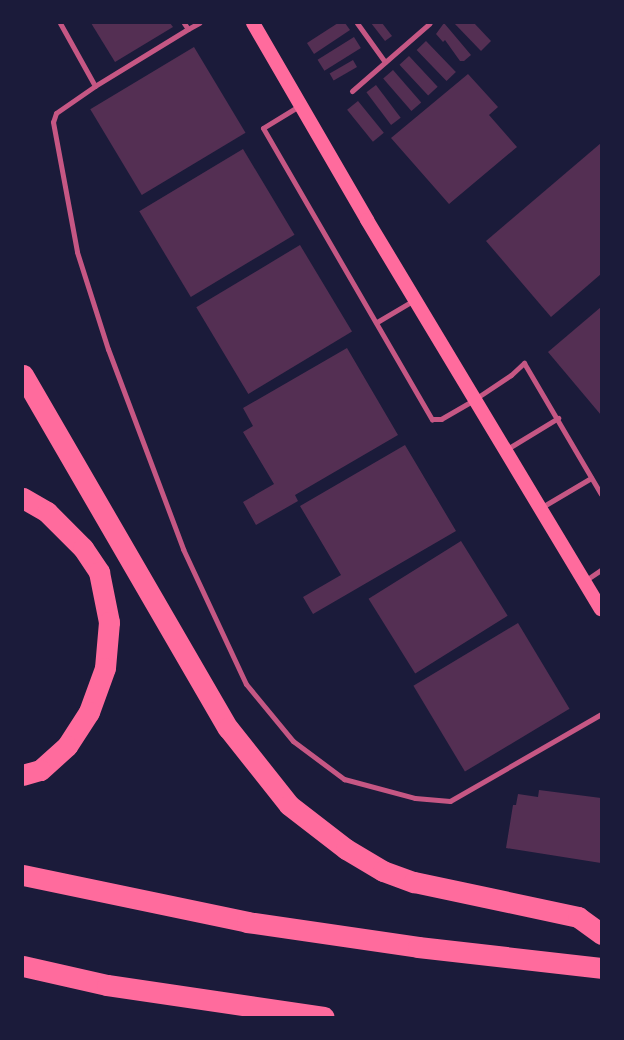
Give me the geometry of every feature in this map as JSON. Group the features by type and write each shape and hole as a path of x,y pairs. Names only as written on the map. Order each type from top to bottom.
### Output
{"highway":[{"path":"23,375 228,728 289,805 346,849 383,870 414,882 578,917 601,934"},
{"path":"23,498 47,512 83,548 99,572 109,622 105,668 89,712 67,746 40,770 23,775"},
{"path":"23,875 247,922 418,947 601,968"},
{"path":"23,966 107,985 324,1017"}],"main road":[{"path":"253,23 415,300 601,609"}],"lane":[{"path":"60,23 95,86"},
{"path":"184,23 188,29"},
{"path":"198,23 95,86 56,113 54,122 77,252 108,349 183,549 246,684 293,741 344,779 415,798 450,801 601,714"},
{"path":"357,23 385,62"},
{"path":"352,91 430,23"},
{"path":"302,105 263,128 432,419 441,419 475,399 524,363 601,494"},
{"path":"377,322 415,300"},
{"path":"505,450 558,418"},
{"path":"540,508 591,478"},
{"path":"584,581 601,570"}],"building":[{"path":"91,23 170,23 173,27 115,62"},
{"path":"338,23 345,23 350,30 314,54 307,43"},
{"path":"371,23 382,23 392,36 385,41"},
{"path":"444,23 471,55 464,61 460,61 445,40 443,42 436,34"},
{"path":"454,23 474,23 491,41 481,51"},
{"path":"354,37 361,48 324,71 318,60"},
{"path":"426,41 456,72 447,81 417,50"},
{"path":"194,47 246,133 142,195 90,109"},
{"path":"409,56 438,87 428,96 399,65"},
{"path":"353,60 357,67 334,80 330,74"},
{"path":"393,70 421,102 411,111 383,79"},
{"path":"468,74 498,107 489,115 517,147 449,204 391,138"},
{"path":"376,85 401,118 391,125 366,92"},
{"path":"358,101 384,133 373,142 347,110"},
{"path":"601,143 601,274 551,317 486,241"},
{"path":"243,149 295,235 191,297 139,211"},
{"path":"300,245 352,332 248,394 196,307"},
{"path":"601,307 601,415 548,352"},
{"path":"347,348 398,435 295,495 298,501 256,525 243,502 274,484 243,432 253,426 243,408"},
{"path":"405,445 456,531 313,614 303,597 341,575 300,506"},
{"path":"461,541 508,616 415,673 369,599"},
{"path":"518,623 570,709 465,772 413,686"},
{"path":"539,790 601,798 601,863 506,848 513,805 516,805 518,794 538,797"}]}
